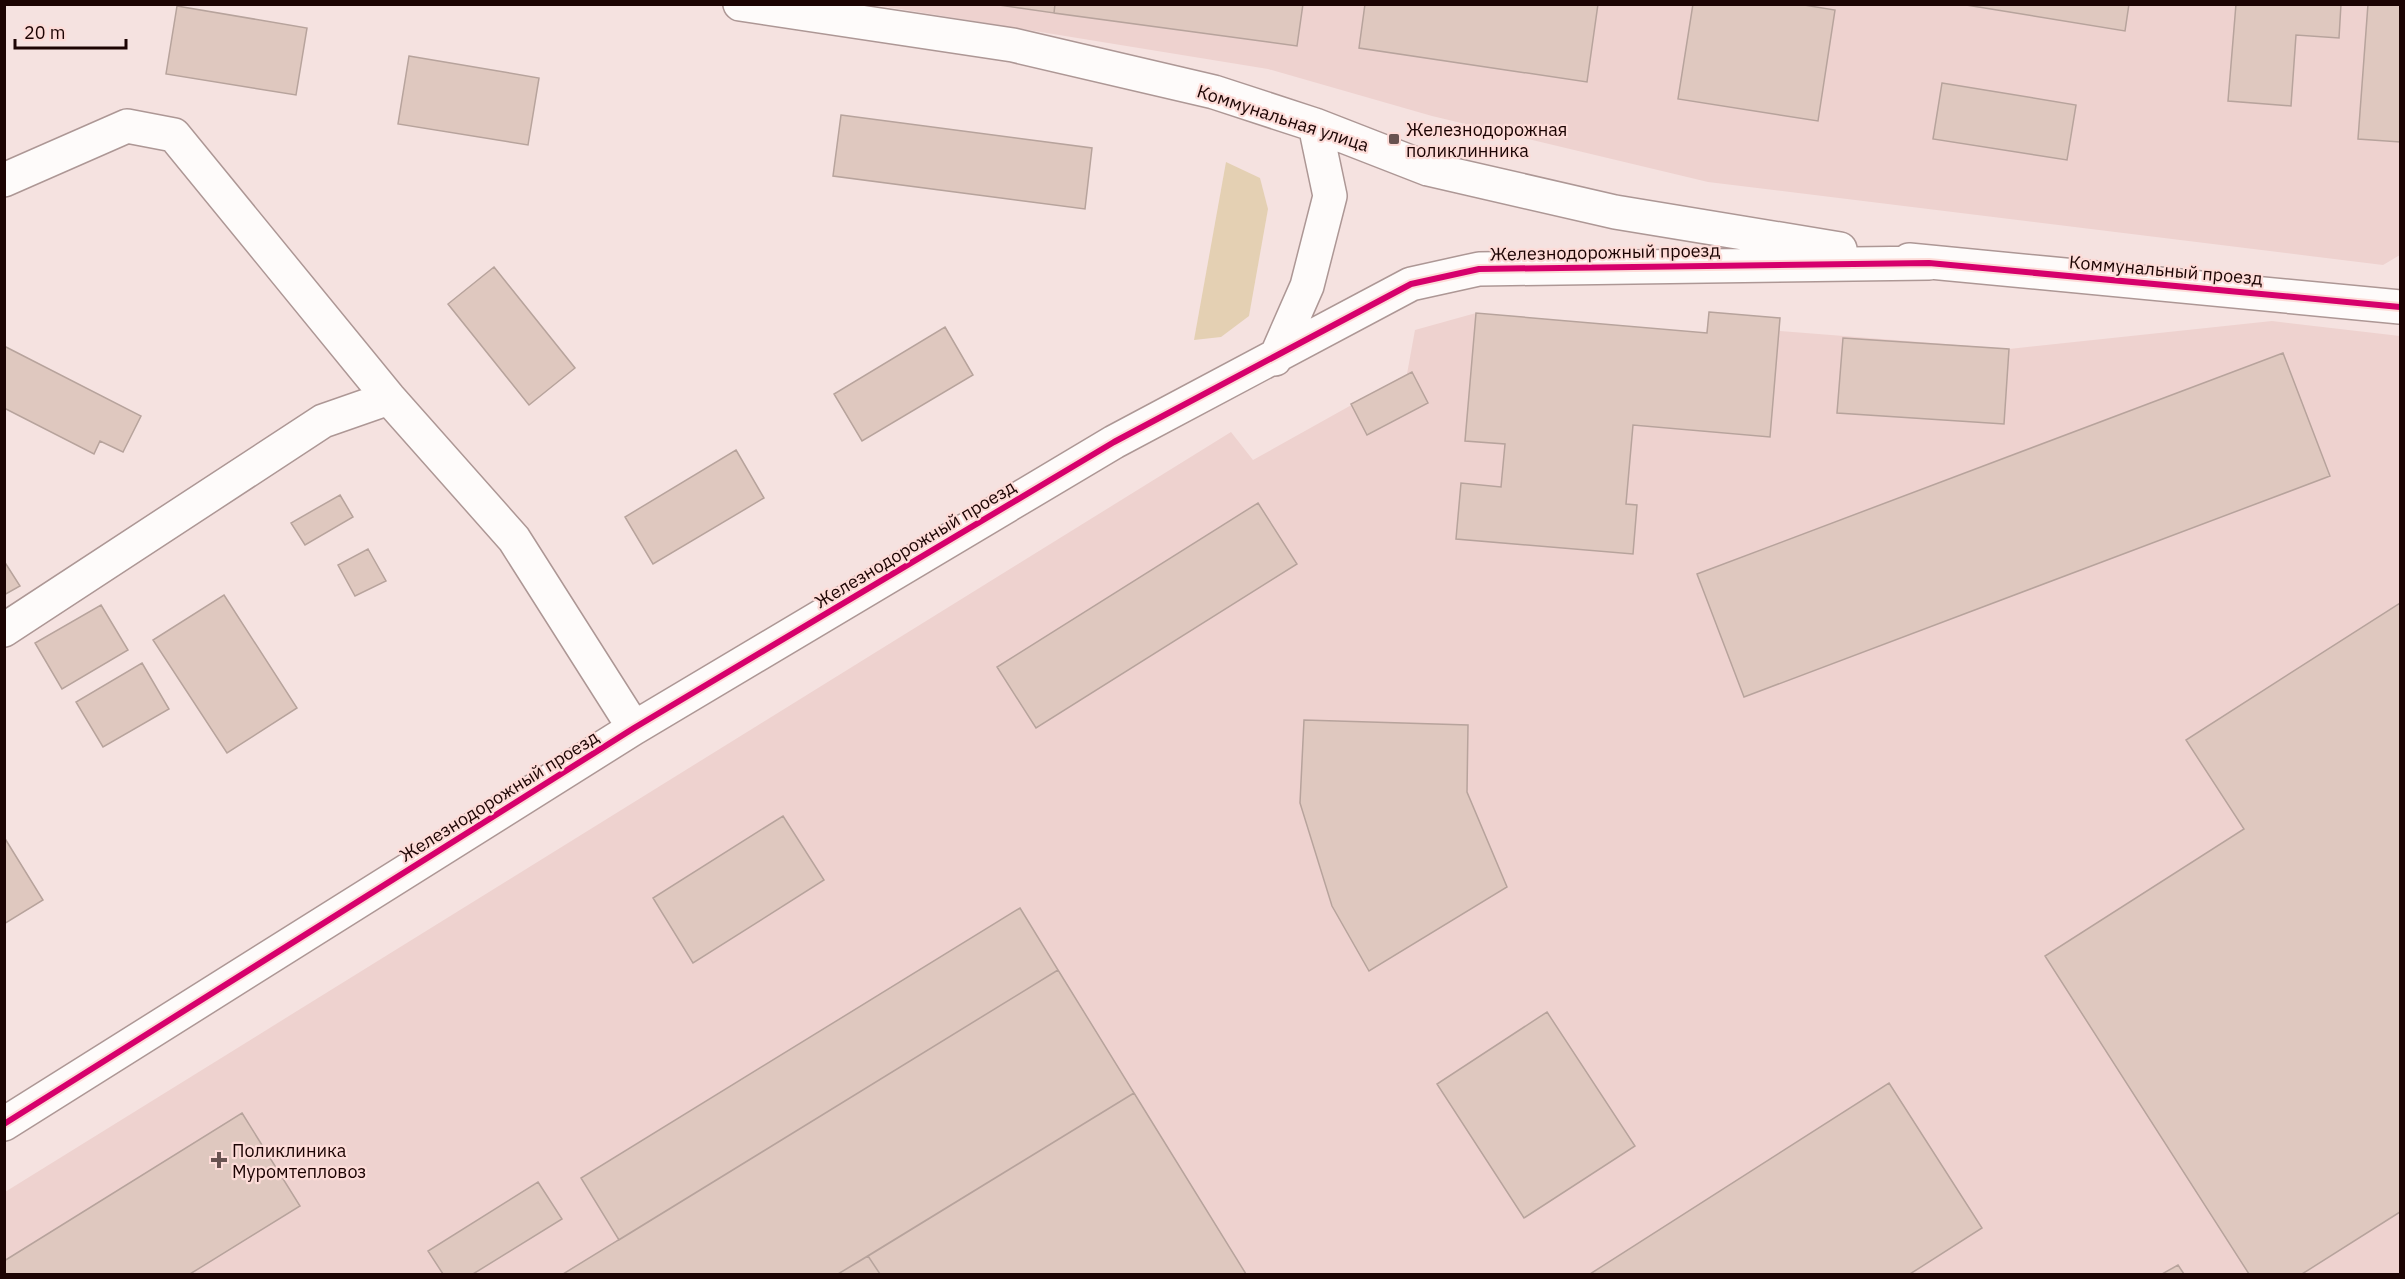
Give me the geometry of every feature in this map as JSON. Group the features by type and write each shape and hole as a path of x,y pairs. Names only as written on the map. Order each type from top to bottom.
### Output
{"street":[{"name":"Коммунальная улица","path":"741,4 798,9 1013,45 1214,92 1315,125 1428,169 1615,212 1929,263"},
{"path":"1275,359 1307,286 1330,196 1315,125"},
{"path":"4,180 127,126 174,135 389,398 514,538 634,728"},
{"name":"Коммунальный проезд","path":"1929,263 2400,307"},
{"name":"Железнодорожный проезд","path":"4,1124 634,728 1114,442 1275,359 1411,284 1479,268 1929,263"},
{"path":"4,630 323,421 389,398"}],"shaded area":[{"path":"875,5 2400,5 2400,255 2383,265 1708,182 1432,116 1268,69"},
{"path":"1226,162 1260,178 1268,209 1249,316 1221,337 1194,340"},
{"path":"1709,312 1780,318 1780,331 2009,349 2272,321 2400,336 2400,1274 5,1274 5,1192 1231,432 1253,460 1407,374 1415,330 1476,313 1706,333"}],"building":[{"path":"992,4 1055,4 1054,13"},
{"path":"1055,4 1303,4 1297,46 1054,13"},
{"path":"1365,4 1598,4 1587,82 1359,48"},
{"path":"1693,4 1798,4 1835,10 1818,121 1678,99"},
{"path":"1960,4 2129,4 2125,31"},
{"path":"2236,4 2341,4 2339,38 2296,35 2291,106 2228,101"},
{"path":"2368,4 2400,4 2400,142 2358,139"},
{"path":"177,6 307,28 296,95 166,74"},
{"path":"409,56 539,78 528,145 398,124"},
{"path":"1942,83 2076,105 2067,160 1933,139"},
{"path":"841,115 1092,148 1085,209 833,176"},
{"path":"494,267 575,368 529,405 448,304"},
{"path":"1709,312 1780,318 1770,437 1633,425 1626,504 1637,505 1633,554 1456,539 1461,483 1501,487 1505,444 1465,441 1476,313 1707,333"},
{"path":"945,327 973,375 862,441 834,394"},
{"path":"1843,338 2009,349 2004,424 1837,413"},
{"path":"4,346 141,416 123,452 100,441 94,454 4,408"},
{"path":"2283,353 2330,476 1744,697 1697,574"},
{"path":"1412,372 1428,403 1367,435 1351,404"},
{"path":"736,450 764,498 653,564 625,517"},
{"path":"340,495 353,517 305,545 291,523"},
{"path":"1258,503 1297,564 1036,728 997,667"},
{"path":"368,549 386,581 355,596 338,565"},
{"path":"4,561 20,586 4,595"},
{"path":"224,595 297,708 227,753 153,640"},
{"path":"2400,603 2400,1212 2302,1274 2249,1274 2045,956 2244,829 2186,740"},
{"path":"101,605 128,650 62,689 35,643"},
{"path":"142,663 169,709 103,747 76,702"},
{"path":"1304,720 1468,725 1467,792 1507,887 1369,971 1332,906 1300,803"},
{"path":"783,816 824,880 693,963 653,898"},
{"path":"4,837 43,900 4,924"},
{"path":"1020,908 1058,970 619,1240 581,1178"},
{"path":"1058,970 1134,1093 838,1274 563,1274"},
{"path":"1547,1012 1635,1146 1524,1218 1437,1084"},
{"path":"1889,1083 1982,1228 1910,1274 1590,1274"},
{"path":"1134,1093 1246,1274 880,1274 868,1256"},
{"name":"Поликлиника Муромтепловоз","path":"242,1113 300,1206 190,1274 4,1274 4,1261"},
{"path":"538,1182 562,1219 473,1274 443,1274 428,1251"},
{"path":"868,1256 880,1274 838,1274"},
{"path":"2178,1265 2184,1274 2162,1274"}],"cycle path":[{"path":"4,1124 634,728 1114,442 1411,284 1479,269 1929,263 2400,307"}],"place":[{"name":"Железнодорожная поликлинника","path":"1394,139"},
{"name":"Поликлиника Муромтепловоз","path":"219,1160"}]}
